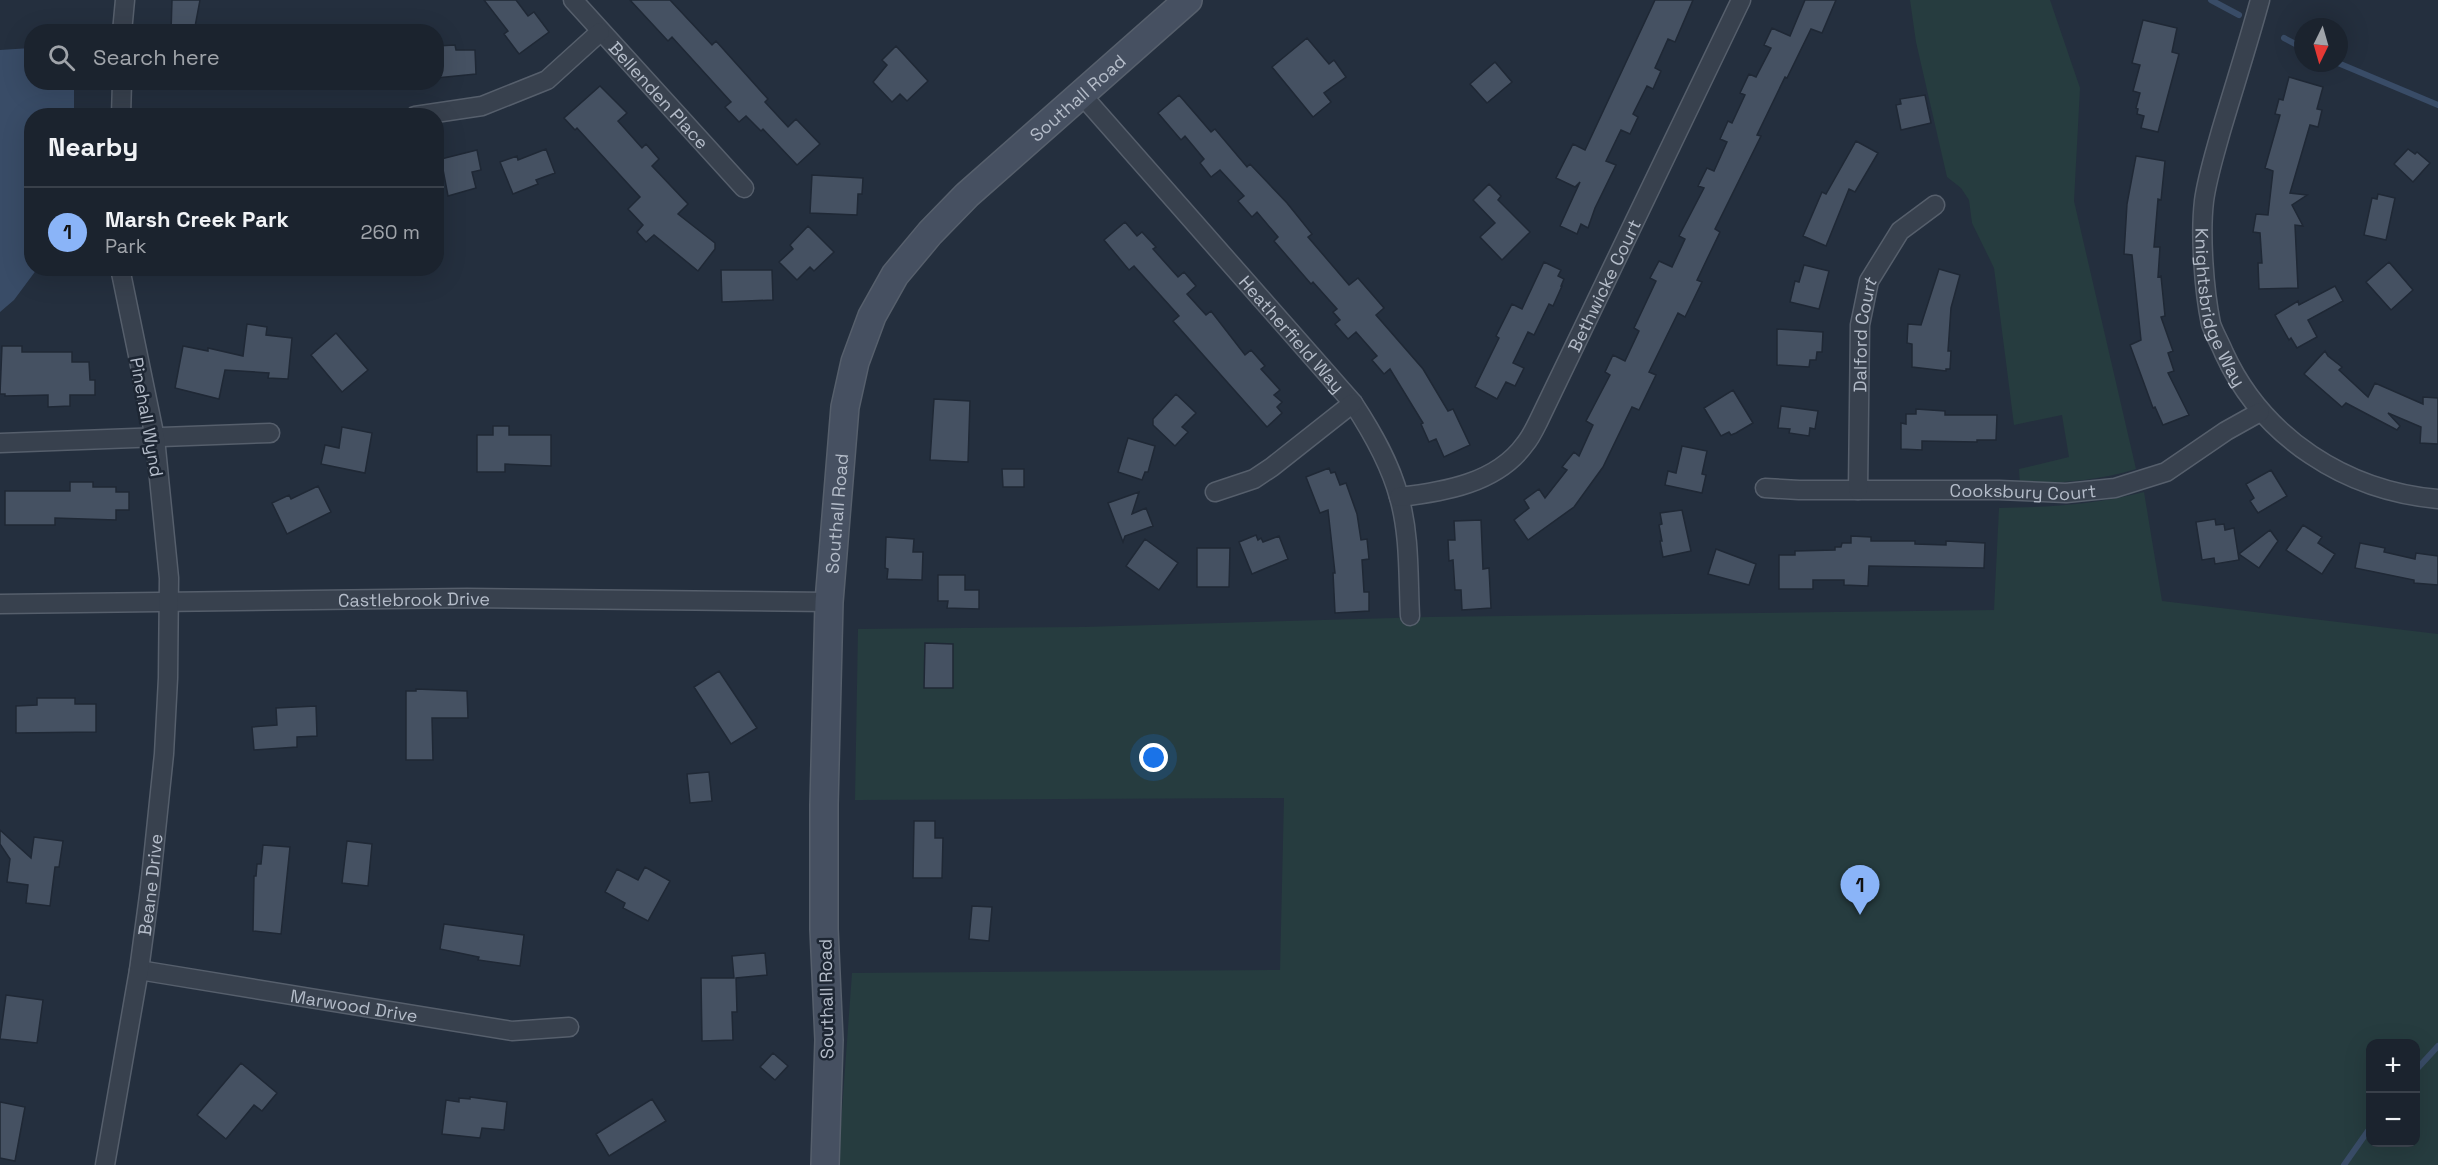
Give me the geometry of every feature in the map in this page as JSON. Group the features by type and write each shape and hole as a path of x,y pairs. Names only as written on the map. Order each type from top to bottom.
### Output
{"street":[{"path":"123,24 125,0"},
{"name":"Bellenden Place","path":"573,0 744,188"},
{"name":"Southall Road","path":"825,1165 829,1040 824,929 824,805 829,602 845,407 855,362 872,316 895,275 930,233 967,195 1188,0"},
{"name":"Bethwicke Court","path":"1399,497 1450,489 1486,476 1508,462 1525,445 1544,410 1741,0"},
{"name":"Knightsbridge Way","path":"2260,0 2216,151 2204,201 2204,262 2211,325 2232,370 2260,412 2299,447 2337,470 2384,491 2438,499"},
{"path":"444,112 482,106 547,80 600,32"},
{"path":"121,108 122,90"},
{"name":"Heatherfield Way","path":"1082,94 1353,403 1369,427 1386,461 1399,497 1406,531 1410,616"},
{"name":"Dalford Court","path":"1858,490 1860,325 1869,281 1900,231 1935,205"},
{"name":"Pinehall Wynd","path":"122,276 155,438 169,578 169,603"},
{"path":"1215,492 1254,479 1353,403"},
{"name":"Cooksbury Court","path":"1765,488 2066,493 2115,488 2166,472 2226,431 2260,412"},
{"path":"0,443 270,433"},
{"name":"Castlebrook Drive","path":"0,604 467,598 829,602"},
{"name":"Beane Drive","path":"105,1165 139,970 164,754 169,603"},
{"name":"Marwood Drive","path":"139,970 512,1030 569,1027"}],"green space":[{"path":"1910,0 2050,0 2080,88 2074,201 2136,469 2078,481 2020,484 2019,469 2069,457 2062,415 2014,425 1994,268 1972,223 1969,200 1961,188 1947,177 1916,42"},
{"path":"2144,492 2162,601 2438,634 2438,1165 838,1165 852,973 1280,970 1284,798 855,800 858,629 1084,627 1429,617 1994,610 1999,508 2072,505"}],"water":[{"path":"24,48 24,90 74,90 74,108 24,108 24,276 32,276 14,300 0,312 0,50"}],"building":[{"path":"172,0 200,0 196,24 171,24"},
{"path":"484,0 516,0 528,16 534,12 549,32 519,54 504,34 508,31"},
{"path":"630,0 670,0 712,45 716,41 768,99 765,102 788,127 796,119 820,144 797,165 763,129 761,131 746,116 739,122 725,107 731,102 672,37 668,41"},
{"path":"1655,0 1693,0 1675,42 1668,39 1655,68 1661,71 1653,89 1647,86 1633,114 1638,117 1630,134 1621,130 1606,161 1616,165 1588,228 1581,224 1577,234 1560,226 1580,182 1575,187 1556,178 1573,144 1585,150"},
{"path":"1805,0 1836,0 1822,33 1811,29 1757,135 1761,136 1715,229 1720,232 1697,280 1702,282 1685,317 1678,313 1649,372 1656,375 1639,410 1632,407 1603,467 1574,507 1528,540 1514,520 1529,508 1524,500 1539,489 1545,498 1567,470 1562,467 1574,452 1579,456 1593,425 1586,421 1610,375 1605,372 1613,355 1625,361 1639,331 1634,328 1656,281 1650,278 1659,261 1672,267 1685,239 1679,236 1704,188 1698,186 1707,168 1714,171 1727,142 1720,139 1728,121 1732,123 1745,95 1740,93 1749,74 1756,77 1771,48 1764,45 1772,28 1790,36"},
{"path":"2143,20 2177,28 2172,52 2179,54 2158,132 2141,128 2144,116 2137,114 2138,109 2136,108 2140,93 2133,91 2140,65 2132,63"},
{"path":"1307,38 1329,64 1334,60 1346,77 1324,93 1331,102 1313,117 1272,67"},
{"path":"455,45 456,50 475,50 476,74 444,77 444,46"},
{"path":"896,46 928,81 907,101 900,94 892,102 873,82 887,65 882,60"},
{"path":"1495,62 1512,82 1487,103 1470,84"},
{"path":"2289,77 2323,87 2317,109 2322,110 2318,127 2310,125 2290,193 2307,195 2292,205 2303,226 2295,225 2298,288 2259,289 2258,263 2262,263 2260,233 2253,232 2256,214 2268,215 2273,171 2265,168 2280,115 2275,114 2279,99 2283,100"},
{"path":"600,86 627,113 618,121 642,148 646,144 659,159 652,166 688,204 678,214 715,243 715,249 698,271 654,235 646,242 637,232 643,225 628,209 640,197 577,128 575,130 564,118"},
{"path":"1179,95 1211,132 1215,129 1247,167 1250,164 1287,203 1312,234 1308,237 1349,285 1358,278 1384,308 1376,315 1423,369 1448,411 1453,409 1470,445 1444,457 1436,439 1429,442 1421,424 1423,423 1390,369 1384,374 1372,360 1377,356 1356,332 1348,339 1335,324 1340,320 1333,312 1337,309 1313,282 1311,284 1274,241 1278,237 1257,212 1252,217 1238,201 1244,196 1220,170 1211,177 1200,163 1204,159 1185,136 1181,140 1158,113"},
{"path":"1925,95 1931,123 1901,130 1896,105 1901,104 1900,99"},
{"path":"1856,141 1878,153 1855,192 1849,189 1826,246 1803,236 1822,192 1826,194"},
{"path":"546,149 555,173 536,180 538,184 513,194 500,162 517,156 518,160"},
{"path":"2408,149 2415,154 2417,152 2430,163 2413,182 2394,164"},
{"path":"477,150 481,170 472,172 476,188 448,196 444,158"},
{"path":"2136,156 2165,161 2161,200 2158,199 2154,247 2160,247 2158,277 2161,276 2165,316 2161,317 2173,351 2168,353 2174,371 2168,373 2189,415 2163,425 2155,407 2153,408 2130,345 2141,340 2132,255 2124,254 2127,204"},
{"path":"812,175 863,178 862,194 858,194 857,215 810,213"},
{"path":"1489,184 1501,196 1498,200 1530,232 1502,260 1480,237 1495,223 1473,200"},
{"path":"2378,194 2395,198 2386,240 2364,235 2372,198 2377,199"},
{"path":"1125,222 1137,236 1142,232 1156,247 1153,249 1178,277 1184,272 1196,286 1187,294 1206,315 1211,311 1245,355 1251,350 1265,366 1261,369 1280,390 1274,395 1282,402 1277,407 1282,413 1267,427 1173,321 1179,316 1134,266 1129,270 1104,240"},
{"path":"808,226 834,252 814,271 810,267 797,280 779,262 793,249 790,245"},
{"path":"1544,262 1561,270 1558,276 1564,279 1562,286 1553,306 1549,304 1534,335 1528,332 1513,363 1524,368 1515,386 1506,382 1497,399 1475,387 1499,338 1496,336 1512,304 1522,309"},
{"path":"2389,262 2413,290 2391,310 2366,282"},
{"path":"1804,265 1829,271 1819,309 1790,302 1795,281 1799,282"},
{"path":"1939,269 1960,275 1951,308 1948,351 1951,351 1950,369 1946,371 1912,367 1912,344 1907,343 1908,324 1921,325"},
{"path":"721,270 772,270 773,300 722,302"},
{"path":"2335,286 2343,301 2308,320 2317,337 2297,348 2291,338 2289,340 2275,315 2298,301 2299,305"},
{"path":"247,324 267,327 266,335 292,338 288,379 268,378 269,373 225,370 219,399 175,388 183,346 208,351 208,348 243,356"},
{"path":"1777,329 1823,332 1822,352 1817,352 1816,360 1810,360 1809,367 1777,365"},
{"path":"336,333 368,370 342,392 311,355"},
{"path":"2,346 22,346 22,352 72,352 72,362 89,362 90,380 95,380 95,395 70,395 70,406 48,407 48,395 5,396 5,394 0,394"},
{"path":"2325,351 2342,367 2339,370 2368,397 2375,383 2423,404 2423,397 2438,398 2438,444 2420,443 2421,427 2388,413 2400,426 2397,430 2346,403 2342,407 2304,374"},
{"path":"1733,390 1753,423 1736,433 1731,435 1729,432 1721,436 1704,408"},
{"path":"1176,394 1196,413 1182,427 1188,432 1175,446 1153,425 1153,419"},
{"path":"934,399 970,401 968,462 930,460"},
{"path":"1781,406 1818,411 1815,429 1810,428 1809,436 1789,433 1790,429 1778,428"},
{"path":"1916,409 1945,411 1945,415 1997,415 1996,440 1922,441 1922,450 1901,449 1901,423 1906,424 1906,414 1916,414"},
{"path":"493,426 509,426 509,435 551,435 551,466 505,464 505,472 477,472 477,435 493,435"},
{"path":"342,427 372,433 365,473 321,464 325,445 339,448"},
{"path":"1128,438 1155,446 1148,472 1145,472 1142,480 1118,472"},
{"path":"1682,446 1707,451 1702,474 1706,475 1702,493 1665,485 1668,471 1676,473"},
{"path":"1329,468 1331,473 1335,472 1340,485 1346,483 1357,514 1361,540 1367,539 1369,559 1362,560 1364,592 1369,592 1369,611 1335,613 1333,573 1335,573 1328,510 1320,513 1306,477"},
{"path":"1002,469 1024,469 1024,487 1003,487"},
{"path":"2271,470 2287,496 2258,513 2250,501 2254,498 2246,484"},
{"path":"70,482 93,482 93,487 116,487 116,492 129,492 129,510 116,510 116,520 55,518 55,525 5,525 5,491 70,491"},
{"path":"318,486 331,512 287,534 272,503 289,495 291,499"},
{"path":"1139,492 1132,514 1146,508 1153,526 1125,536 1123,542 1108,503"},
{"path":"1682,510 1691,551 1663,557 1660,541 1662,541 1659,525 1662,524 1660,513"},
{"path":"2215,519 2216,525 2224,524 2225,530 2234,528 2239,560 2215,564 2214,558 2202,560 2196,522"},
{"path":"1481,520 1483,569 1489,568 1491,608 1462,610 1461,590 1455,590 1453,560 1449,561 1448,540 1455,540 1454,521"},
{"path":"2303,525 2322,537 2318,543 2335,554 2322,574 2286,550"},
{"path":"2270,530 2278,541 2259,568 2239,554"},
{"path":"1256,535 1258,540 1261,538 1263,542 1279,536 1288,559 1252,574 1239,542"},
{"path":"1851,536 1871,537 1871,541 1915,541 1915,544 1946,545 1946,541 1985,543 1984,568 1869,566 1868,586 1844,585 1844,580 1813,580 1813,589 1779,589 1779,555 1795,555 1795,551 1835,550 1835,547 1841,547 1842,543 1851,543"},
{"path":"886,537 914,539 913,552 923,552 922,580 887,579"},
{"path":"1145,539 1178,563 1159,590 1126,566"},
{"path":"2360,543 2385,548 2384,552 2415,559 2416,553 2438,556 2438,585 2414,583 2414,580 2355,568"},
{"path":"1197,548 1230,548 1229,587 1197,587"},
{"path":"1716,549 1756,564 1749,585 1708,574"},
{"path":"938,575 965,575 965,590 979,590 979,609 947,608 948,601 938,601"},
{"path":"925,643 953,644 953,688 924,688"},
{"path":"719,671 757,728 731,744 694,687"},
{"path":"416,689 467,691 468,718 432,718 433,760 406,760 406,691 416,691"},
{"path":"37,698 75,698 75,704 96,704 96,732 16,733 16,706 37,705"},
{"path":"316,706 317,736 297,737 297,747 254,750 252,727 277,725 276,708"},
{"path":"709,772 712,801 690,803 687,774"},
{"path":"914,821 935,821 935,838 943,838 942,878 913,878"},
{"path":"0,830 31,858 34,837 63,841 59,867 55,867 50,906 26,903 28,885 7,882 10,859 0,844"},
{"path":"347,841 372,844 368,886 342,883"},
{"path":"263,845 290,847 281,934 253,931 254,876 256,876 257,864 261,864"},
{"path":"645,867 670,881 648,921 623,908 625,903 605,892 617,869 638,880"},
{"path":"972,906 992,907 989,941 969,939"},
{"path":"444,924 524,935 520,966 478,960 479,957 440,949"},
{"path":"765,953 767,975 736,978 737,1012 732,1012 733,1040 702,1041 701,978 734,978 732,956"},
{"path":"6,995 43,1000 37,1043 0,1039"},
{"path":"773,1053 788,1066 775,1080 760,1067"},
{"path":"241,1063 277,1093 262,1111 254,1105 226,1139 197,1115"},
{"path":"470,1097 507,1102 504,1130 482,1128 480,1138 442,1134 446,1100 459,1102 459,1098 470,1099"},
{"path":"652,1099 666,1121 609,1156 596,1134"},
{"path":"0,1102 25,1107 15,1161 0,1158"}],"waterway":[{"path":"2211,0 2239,15"},
{"path":"2284,38 2294,43"},
{"path":"2348,67 2438,105"},
{"path":"2420,1066 2438,1046"},
{"path":"2344,1165 2366,1134"}],"place":[{"name":"Marsh Creek Park","path":"1860,915"}]}
